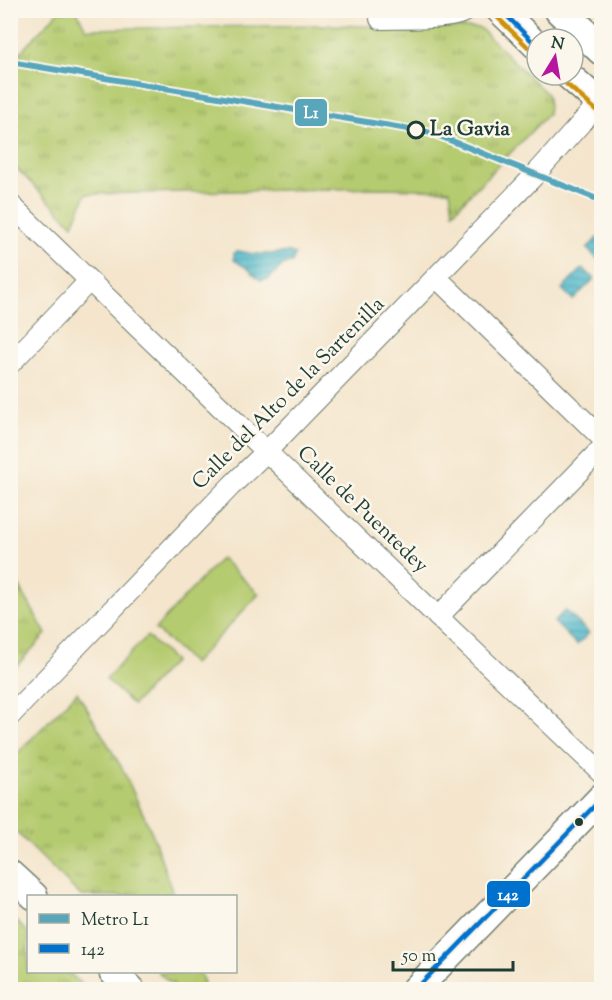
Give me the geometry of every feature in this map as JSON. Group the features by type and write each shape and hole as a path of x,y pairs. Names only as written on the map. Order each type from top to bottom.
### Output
{"main road":[{"path":"500,10 525,34"},
{"path":"560,10 602,50"},
{"path":"581,87 600,104"},
{"path":"415,990 602,797"},
{"path":"10,874 32,895"},
{"path":"113,973 131,990"}],"street":[{"path":"381,19 447,17 464,14 466,10"},
{"name":"Calle del Alto de la Sartenilla","path":"10,716 231,486 437,278 600,104"},
{"name":"Calle de Puentedey","path":"10,204 438,618 602,773"},
{"path":"437,278 602,438"},
{"path":"10,364 89,281"},
{"path":"438,618 602,448"}],"green space":[{"path":"59,11 77,11 86,29 320,25 480,28 525,72 525,87 540,87 547,94 549,105 548,114 453,212 450,190 385,188 86,194 73,225 11,163 10,63"},
{"path":"221,558 259,594 193,664 155,629"},
{"path":"11,571 46,634 10,672"},
{"path":"147,636 174,661 133,705 106,679"},
{"path":"77,692 122,768 152,833 174,895 80,895 11,827 11,760"},
{"path":"11,916 27,932 27,973 69,973 87,989 11,989"},
{"path":"159,973 200,973 206,989 177,989"}],"water":[{"path":"597,238 601,243 601,262 587,249"},
{"path":"238,251 258,254 290,252 295,255 292,263 284,264 269,279 260,280 234,260 234,253"},
{"path":"583,268 594,279 573,300 562,289"},
{"path":"565,610 589,633 577,645 554,622"}],"metro line":[{"name":"L1","path":"10,62 432,133 602,201"}],"transit line":[{"path":"501,10 525,34"},
{"path":"495,15 525,44"},
{"path":"570,87 597,111"},
{"name":"142","path":"415,990 602,798"}],"place":[{"name":"La Gavia","path":"416,130"}]}
